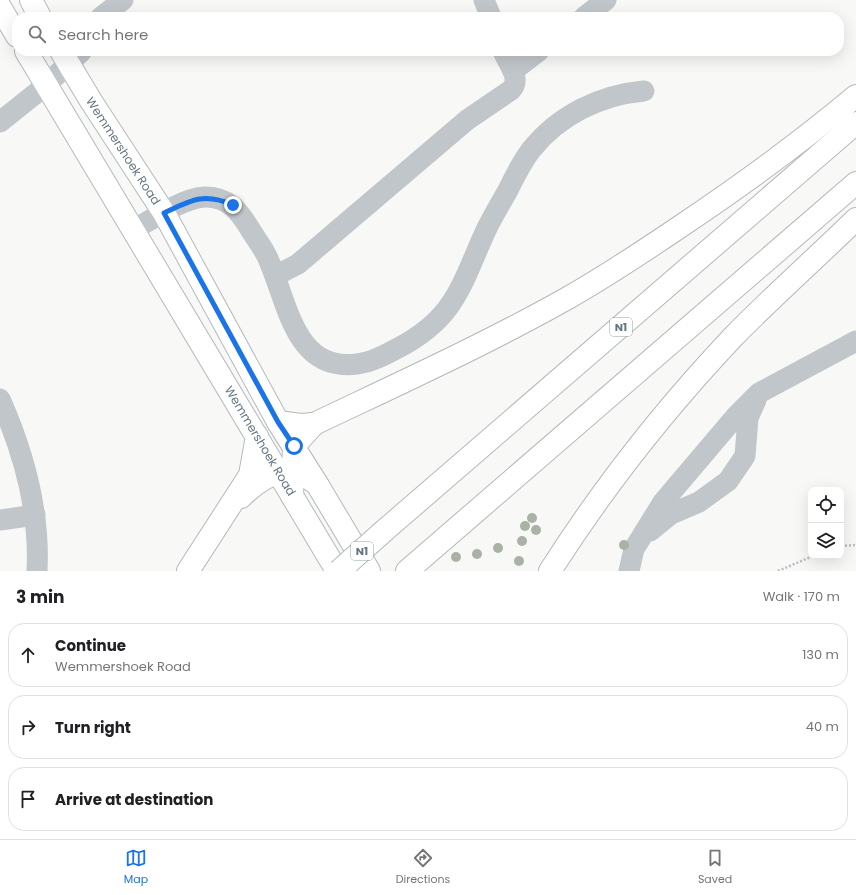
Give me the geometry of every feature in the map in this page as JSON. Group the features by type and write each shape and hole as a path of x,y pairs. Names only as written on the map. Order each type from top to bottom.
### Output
{"main road":[{"path":"31,0 37,12"},
{"path":"0,7 12,27"},
{"name":"Wemmershoek Road","path":"29,56 45,86 257,436 286,472 292,496 338,571"},
{"name":"Wemmershoek Road","path":"71,56 90,101 164,213 278,422 369,571"},
{"path":"278,422 301,425 314,424 474,347 567,298 644,251 740,185 790,149 856,96"},
{"name":"N1","path":"338,571 856,123"},
{"path":"410,569 856,184"},
{"path":"550,571 606,490 651,431 706,367 779,292 856,220"},
{"path":"286,472 294,446 314,424"},
{"path":"188,571 233,505 250,475 257,436"},
{"path":"233,505 257,483 286,472 303,475 317,484"}],"street":[{"path":"107,12 123,0"},
{"path":"484,0 489,12"},
{"path":"590,12 606,0"},
{"path":"0,122 45,86 70,56"},
{"path":"275,276 298,264 467,120 511,90 516,83 515,75 505,56"},
{"path":"512,71 532,56"},
{"path":"133,230 164,213 202,197 214,198 233,205 241,214 269,259 297,331 303,342 318,358 336,365 346,366 376,359 428,330 443,315 459,293 487,227 524,161 538,143 561,122 586,106 614,95 644,91"},
{"path":"629,571 634,549 663,502 736,416 759,393 856,341"},
{"path":"640,539 671,514 699,502 728,481 745,456 748,418 759,393"},
{"path":"0,399 24,466 35,515 37,528 37,571"},
{"path":"0,520 35,515"}],"path":[{"path":"844,546 856,545"},
{"path":"778,571 808,558"}],"route":[{"path":"233,205 214,198 202,197 194,199 164,213 278,422 294,446"}]}
